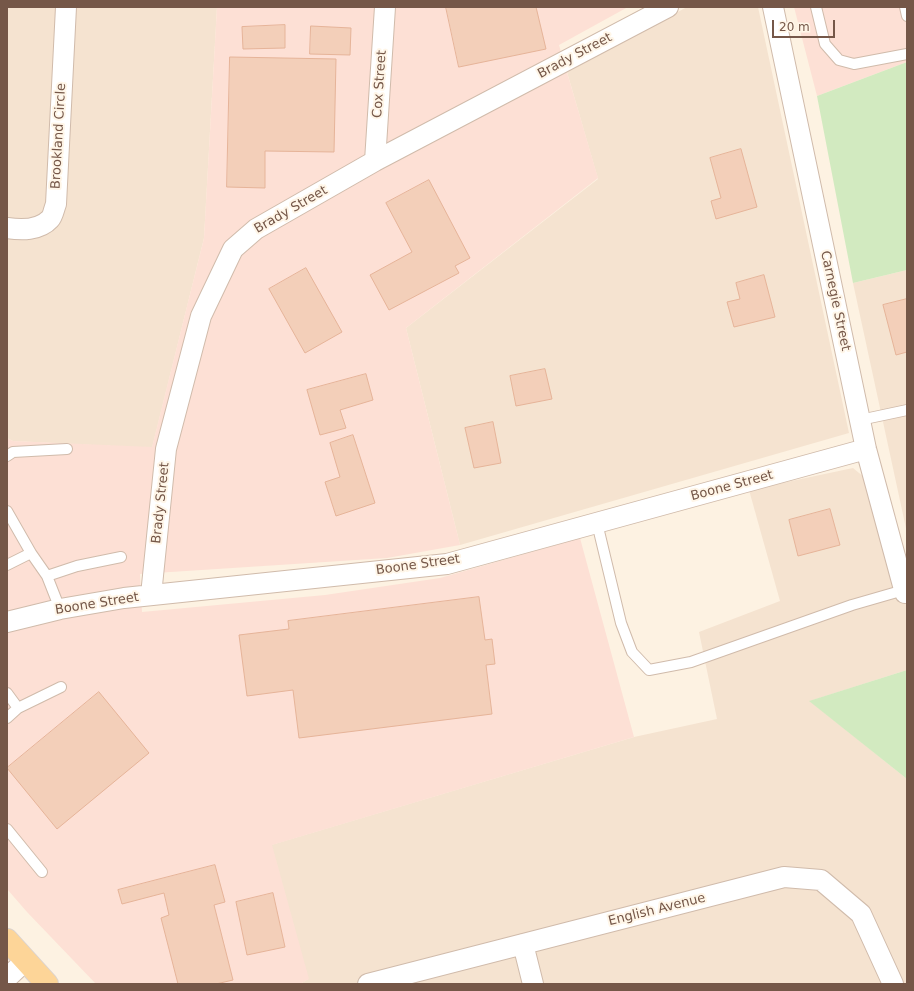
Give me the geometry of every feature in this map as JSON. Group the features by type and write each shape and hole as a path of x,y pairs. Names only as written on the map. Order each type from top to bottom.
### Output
{"main road":[{"path":"7,940 47,984"}],"street":[{"name":"Brookland Circle","path":"7,228 26,230 39,226 50,218 56,204 66,7"},
{"name":"Cox Street","path":"375,161 385,7"},
{"name":"Brady Street","path":"151,595 166,449 201,316 233,249 256,229 375,161 668,7"},
{"name":"Carnegie Street","path":"774,7 866,449 905,591"},
{"name":"Boone Street","path":"7,622 60,609 151,595 447,564 866,449"},
{"name":"English Avenue","path":"368,984 784,877 822,880 861,914 893,984"},
{"path":"523,944 533,984"},
{"path":"7,978 25,961"}],"lane":[{"path":"816,7 825,44 840,60 854,64 907,54"},
{"path":"905,7 907,16"},
{"path":"860,420 907,410"},
{"path":"7,456 13,452 67,449"},
{"path":"7,511 46,576 60,609"},
{"path":"597,523 620,622 632,652 649,670 691,662 852,604 905,591"},
{"path":"7,565 31,553"},
{"path":"46,576 77,566 121,557"},
{"path":"7,718 18,708 61,687"},
{"path":"7,693 18,708"},
{"path":"7,829 42,872"}],"shaded area":[{"path":"7,7 217,7 204,238 152,448 13,441 7,438"},
{"path":"217,7 628,7 559,45 598,178 406,328 460,545 387,558 140,574 142,612 325,595 440,578 580,538 634,737 272,845 309,979 300,984 96,984 7,889 7,438 13,441 152,447 204,238"},
{"path":"687,7 758,7 849,433 460,545 406,328 598,179 567,72"},
{"path":"794,7 907,7 907,62 817,96"},
{"path":"907,270 907,533 853,283"},
{"path":"853,468 870,482 907,570 907,670 810,701 907,779 907,984 300,984 308,979 271,845 634,737 717,719 699,632 780,601 749,490"}],"green space":[{"path":"907,62 907,270 853,283 817,96"},
{"path":"907,670 907,779 809,701"}],"building":[{"path":"446,7 536,7 546,49 459,67"},
{"path":"285,25 285,48 243,49 242,27"},
{"path":"311,26 351,28 350,55 310,54"},
{"path":"230,57 336,59 334,152 265,151 265,188 227,187"},
{"path":"741,149 757,207 716,219 711,201 721,198 710,158"},
{"path":"429,180 470,258 455,266 459,273 389,310 370,275 412,252 386,203"},
{"path":"306,268 342,332 305,353 269,289"},
{"path":"764,275 775,317 734,327 727,302 740,299 736,283"},
{"path":"907,299 907,352 896,355 883,305"},
{"path":"545,369 552,399 516,406 510,376"},
{"path":"366,374 373,400 340,410 346,428 320,435 307,390"},
{"path":"493,422 501,463 474,468 465,428"},
{"path":"353,435 375,503 336,516 325,482 340,477 330,443"},
{"path":"830,509 840,545 798,556 789,520"},
{"path":"479,597 485,640 492,639 495,664 486,665 492,714 299,738 293,690 247,696 239,635 289,629 288,621"},
{"path":"99,692 149,753 57,829 7,768"},
{"path":"215,865 225,902 214,905 233,980 216,984 178,984 161,918 169,915 164,893 122,904 118,890"},
{"path":"273,893 285,947 247,955 236,902"}]}
